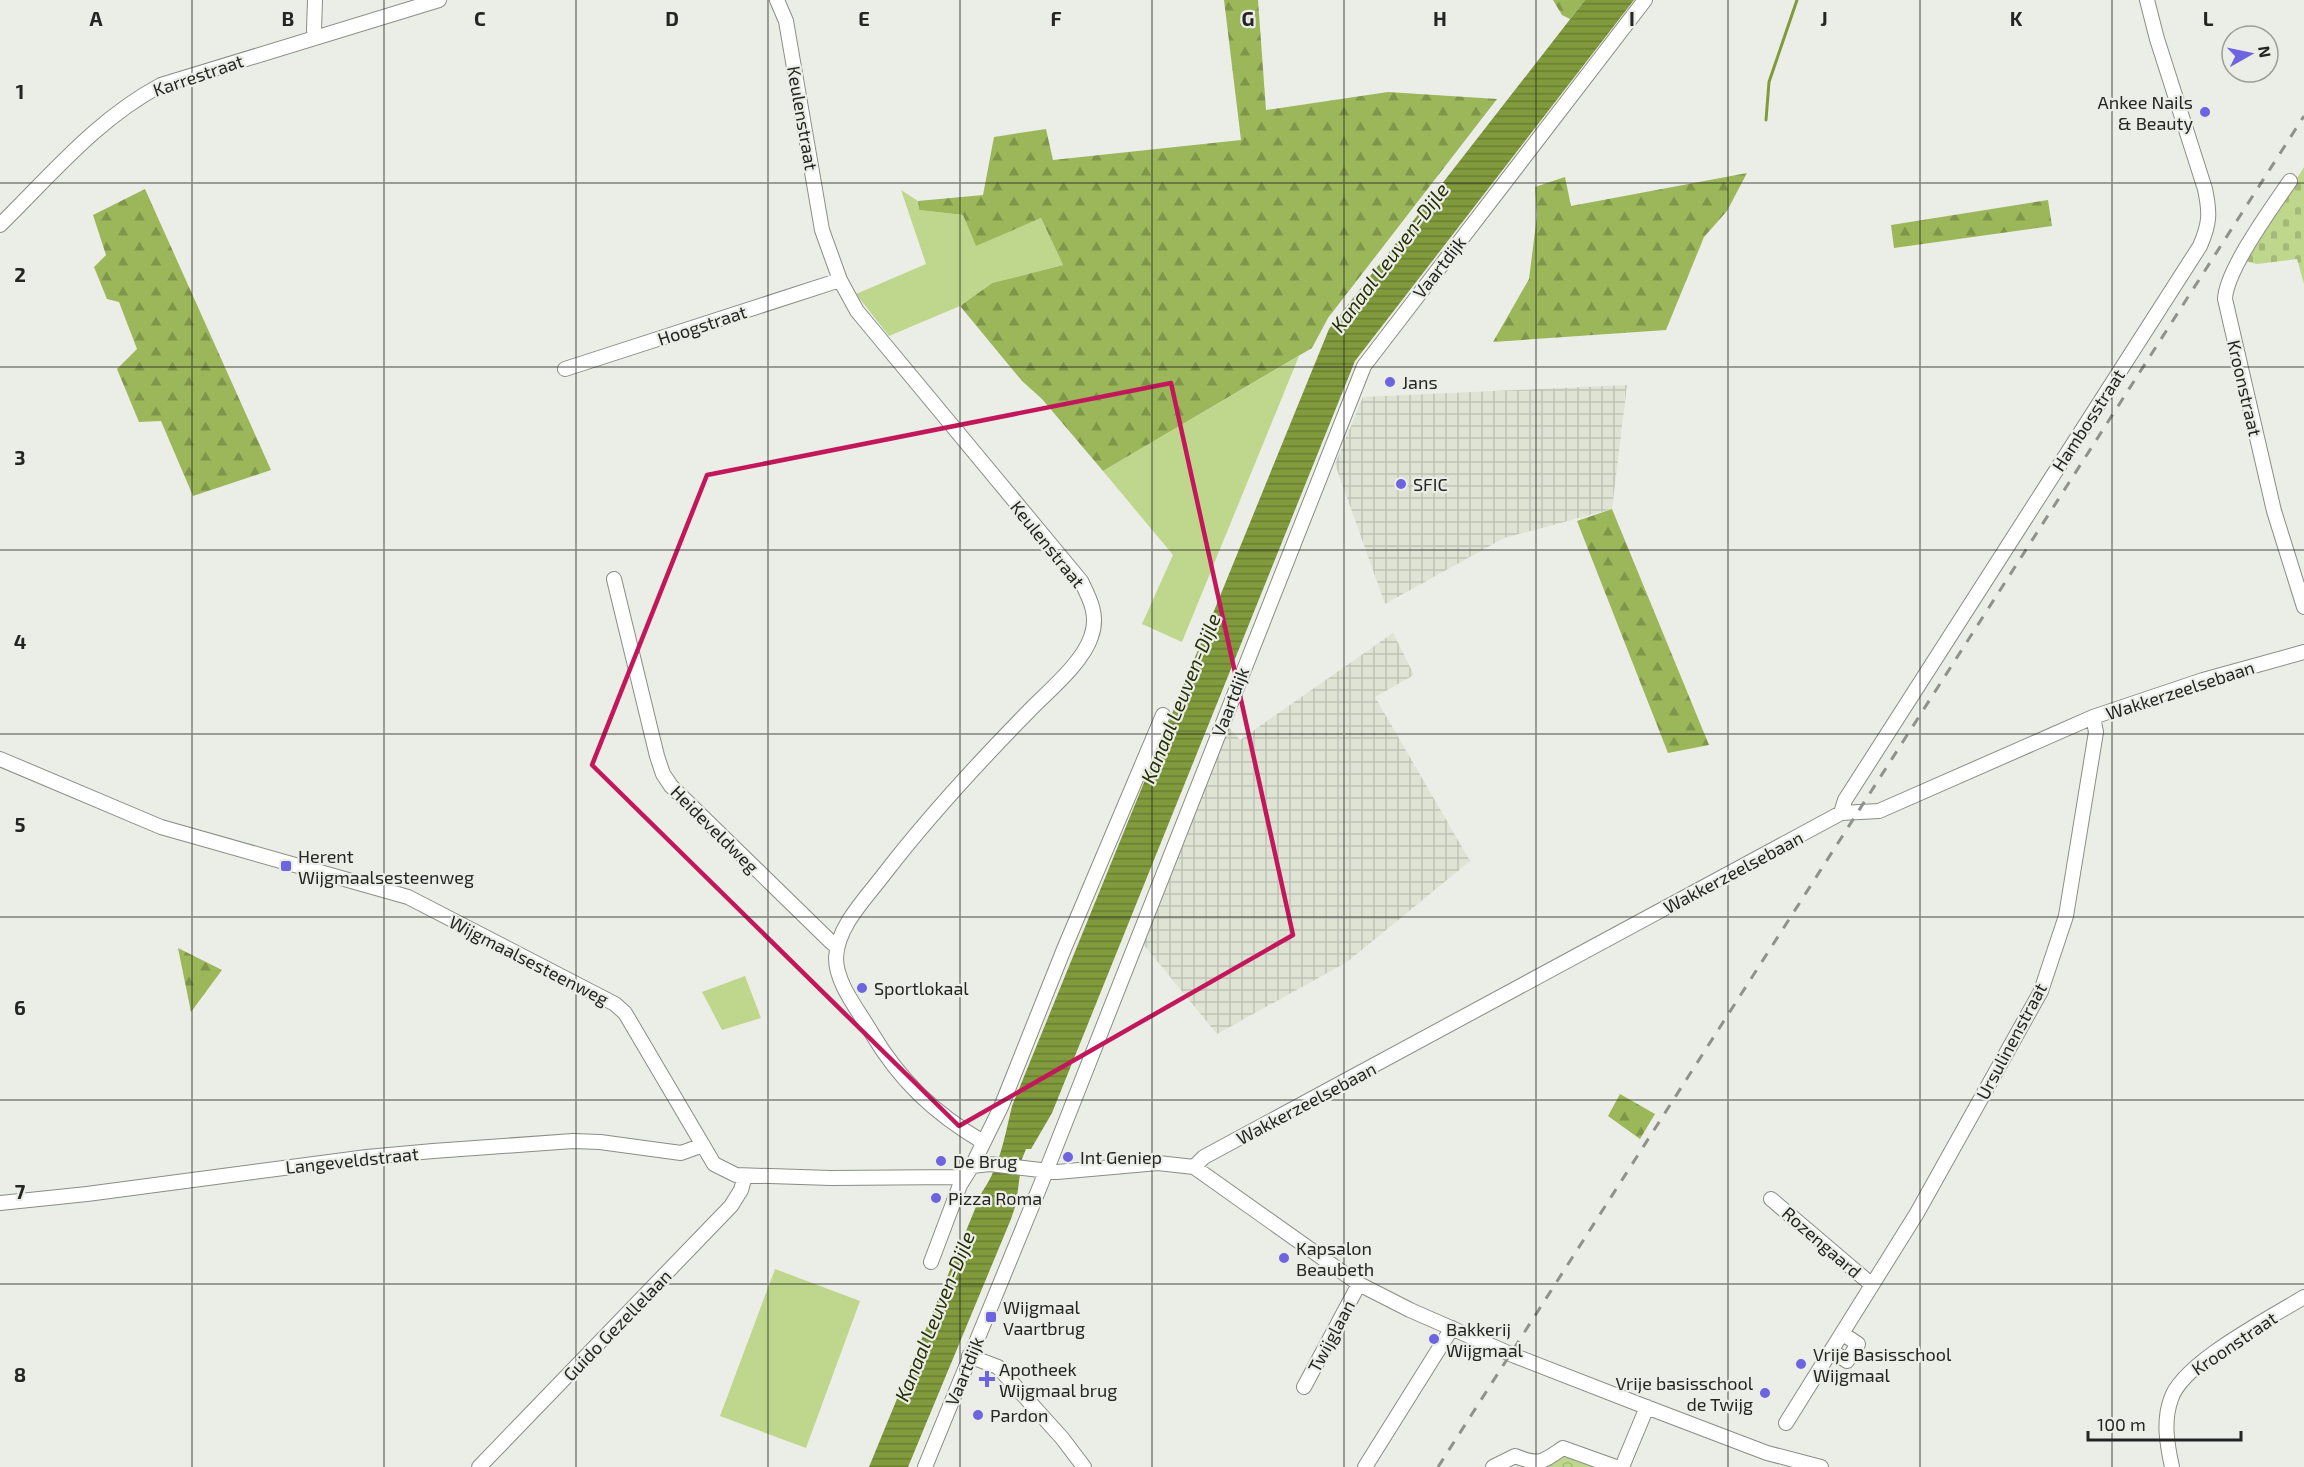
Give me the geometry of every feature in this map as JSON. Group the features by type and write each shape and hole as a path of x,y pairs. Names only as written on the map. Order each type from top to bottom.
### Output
{"street":[{"path":"315,0 314,30 316,37"},
{"name":"Karrestraat","path":"0,225 98,128 140,96 174,80 440,0"},
{"name":"Vaartdijk","path":"925,1467 1046,1170 1364,366 1645,0"},
{"name":"Hambosstraat","path":"1841,813 1845,800 2200,246 2208,227 2209,211 2205,189 2157,39 2147,0"},
{"name":"Keulenstraat","path":"779,1 788,30 822,230 840,280 857,310 1081,581 1091,600 1094,615 1092,635 1086,649 918,831 849,922 838,945"},
{"name":"Kroonstraat","path":"2290,181 2263,219 2234,269 2224,299 2274,511 2304,607"},
{"name":"Hoogstraat","path":"565,369 840,280"},
{"name":"Heideveldweg","path":"614,579 657,756 670,786 832,943 838,945"},
{"name":"Wakkerzeelsebaan","path":"1194,1167 1204,1157 1841,813 1879,812 2093,717 2203,680 2304,652"},
{"path":"931,1262 960,1185 972,1167 1001,1107 1064,949 1163,715"},
{"name":"Ursulinenstraat","path":"1786,1423 1832,1351 1847,1361 1858,1344 1843,1334 1917,1213 2040,991 2066,916 2096,732 2093,717"},
{"name":"Wijgmaalsesteenweg","path":"0,759 161,827 408,897 615,1004 625,1013 714,1164 736,1175 938,1178 964,1175 972,1167 990,1164 1046,1170"},
{"path":"838,945 836,959 844,986 886,1057 904,1081 927,1103 983,1142"},
{"name":"Langeveldstraat","path":"0,1203 87,1194 368,1156 573,1141 600,1142 681,1153 703,1145"},
{"path":"1046,1170 1057,1172 1158,1163 1194,1167 1359,1284 1410,1310 1515,1356 1647,1407 1767,1460 1821,1467"},
{"name":"Guido Gezellelaan","path":"479,1467 732,1206 741,1190 745,1176"},
{"name":"Rozengaard","path":"1771,1198 1872,1285"},
{"name":"Twijglaan","path":"1304,1387 1359,1284"},
{"name":"Kroonstraat","path":"2172,1467 2167,1440 2167,1416 2171,1397 2183,1378 2199,1362 2304,1297"},
{"path":"1365,1467 1452,1328"},
{"path":"969,1356 998,1367 1062,1438 1084,1467"},
{"path":"1622,1467 1647,1407"},
{"path":"1493,1467 1515,1456 1533,1463 1539,1462 1563,1448 1616,1467"}],"highlighted area":[{"path":"1171,383 1293,935 959,1126 592,765 707,475"}],"shaded area":[{"path":"1627,385 1612,509 1504,538 1385,604 1335,464 1363,397"},
{"path":"1393,633 1414,675 1375,697 1470,861 1347,962 1217,1034 1139,939 1227,725 1240,740"}],"green space":[{"path":"1224,0 1258,0 1266,110 1388,92 1497,99 1328,318 1312,348 1103,471 1042,399 1022,381 960,306 992,283 1063,265 1041,218 976,246 963,215 919,210 918,201 983,195 994,137 1046,129 1053,160 1241,140"},
{"path":"1553,0 1585,0 1570,19 1562,15"},
{"path":"2304,167 2304,284 2297,259 2257,264 2246,261"},
{"path":"1747,173 1727,211 1704,237 1666,330 1493,342 1529,279 1537,216 1535,187 1565,177 1571,206"},
{"path":"145,189 271,470 193,496 161,421 139,422 117,369 137,349 119,302 107,299 94,267 106,255 93,215"},
{"path":"901,190 918,201 919,210 963,215 976,245 1041,218 1063,265 992,283 960,306 889,336 856,294 926,264"},
{"path":"2048,200 2052,226 1894,248 1891,225"},
{"path":"1299,356 1182,642 1142,624 1173,555 1103,471"},
{"path":"1612,509 1709,745 1668,753 1577,521"},
{"path":"178,948 222,970 191,1012"},
{"path":"745,976 761,1018 722,1030 702,992"},
{"path":"1620,1094 1655,1114 1640,1139 1608,1116"},
{"path":"775,1269 860,1301 806,1448 720,1416"},
{"path":"1567,1453 1604,1467 1541,1467"}],"water":[{"name":"Kanaal Leuven-Dijle","path":"1585,0 1634,0 1355,361 1052,1113 1031,1149 1026,1149 1022,1159 1016,1204 1011,1219 908,1467 869,1467 982,1192 993,1172 1012,1106 1329,329"}],"waterway":[{"path":"1766,120 1769,82 1797,0"}],"railway":[{"path":"1438,1467 2304,116"}],"place":[{"name":"Ankee Nails & Beauty","path":"2205,112"},
{"name":"Jans","path":"1390,382"},
{"name":"SFIC","path":"1401,484"},
{"name":"Herent Wijgmaalsesteenweg","path":"286,866"},
{"name":"Sportlokaal","path":"862,988"},
{"name":"Int Geniep","path":"1068,1157"},
{"name":"De Brug","path":"941,1161"},
{"name":"Pizza Roma","path":"936,1198"},
{"name":"Kapsalon Beaubeth","path":"1284,1258"},
{"name":"Wijgmaal Vaartbrug","path":"991,1317"},
{"name":"Bakkerij Wijgmaal","path":"1434,1339"},
{"name":"Vrije Basisschool Wijgmaal","path":"1801,1364"},
{"name":"Apotheek Wijgmaal brug","path":"987,1379"},
{"name":"Vrije basisschool de Twijg","path":"1765,1393"},
{"name":"Pardon","path":"978,1415"}]}
